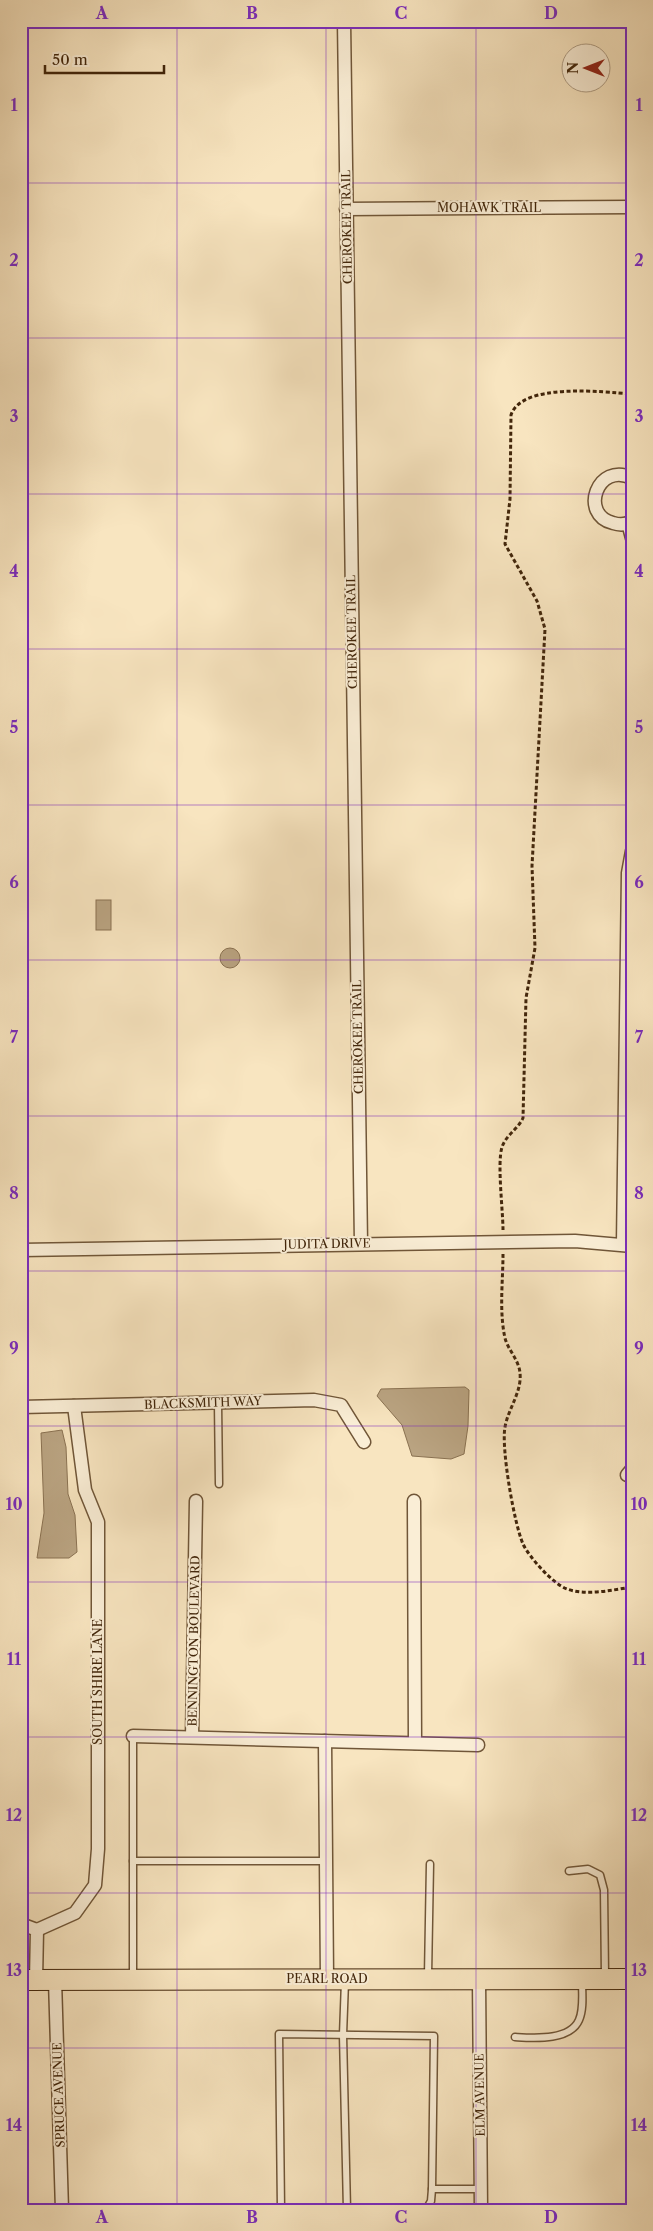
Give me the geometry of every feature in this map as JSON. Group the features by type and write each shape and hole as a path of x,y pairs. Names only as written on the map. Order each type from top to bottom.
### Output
{"main road":[{"name":"PEARL ROAD","path":"38,1980 632,1979"}],"street":[{"name":"CHEROKEE TRAIL","path":"344,21 361,1244"},
{"name":"MOHAWK TRAIL","path":"346,209 632,207"},
{"path":"632,478 620,475 611,476 602,481 594,499 596,508 601,516 609,522 618,525 630,522 632,538"},
{"path":"627,1245 628,873 632,851"},
{"name":"JUDITA DRIVE","path":"21,1250 361,1244 503,1244 575,1241 627,1245"},
{"name":"BLACKSMITH WAY","path":"21,1407 314,1400 341,1405 364,1442"},
{"name":"SOUTH SHIRE LANE","path":"37,1930 75,1913 95,1885 98,1849 98,1522 85,1490 74,1406"},
{"name":"BENNINGTON BOULEVARD","path":"196,1501 192,1737 478,1745"},
{"path":"414,1501 416,1743"},
{"path":"133,1736 192,1737"},
{"path":"325,1741 326,1861 336,1979"},
{"path":"21,1924 37,1930"},
{"name":"SPRUCE AVENUE","path":"37,1930 38,1980 62,2210"},
{"name":"ELM AVENUE","path":"479,1980 481,2210"}],"lane":[{"path":"218,1403 219,1484"},
{"path":"133,1736 133,1980"},
{"path":"133,1861 326,1861"},
{"path":"428,1980 430,1864"},
{"path":"568,1870 588,1869 600,1875 604,1890 605,1979"},
{"path":"336,1979 343,2035 347,2210"},
{"path":"515,2037 561,2034 575,2027 580,2019 582,1980"},
{"path":"281,2210 279,2034 434,2036 432,2189 431,2201 426,2210"},
{"path":"432,2189 481,2189"}],"path":[{"path":"632,394 555,392 524,400 513,409 511,415 510,499 504,534 505,544 537,601 545,629 532,866 535,948 526,998 523,1118 519,1126 506,1139 501,1156 503,1325 506,1341 520,1371 517,1391 504,1428 504,1446 517,1525 523,1545 537,1563 556,1582 568,1590 600,1592 632,1587"}],"shaded area":[{"path":"96,900 111,900 111,930 96,930"},
{"path":"226,948 234,948 240,954 240,962 234,968 226,968 220,962 220,954"},
{"path":"465,1387 469,1390 468,1426 464,1454 451,1459 412,1456 402,1425 377,1396 381,1389"},
{"path":"62,1430 66,1447 68,1494 75,1515 77,1552 69,1558 37,1558 44,1513 41,1433"}]}
